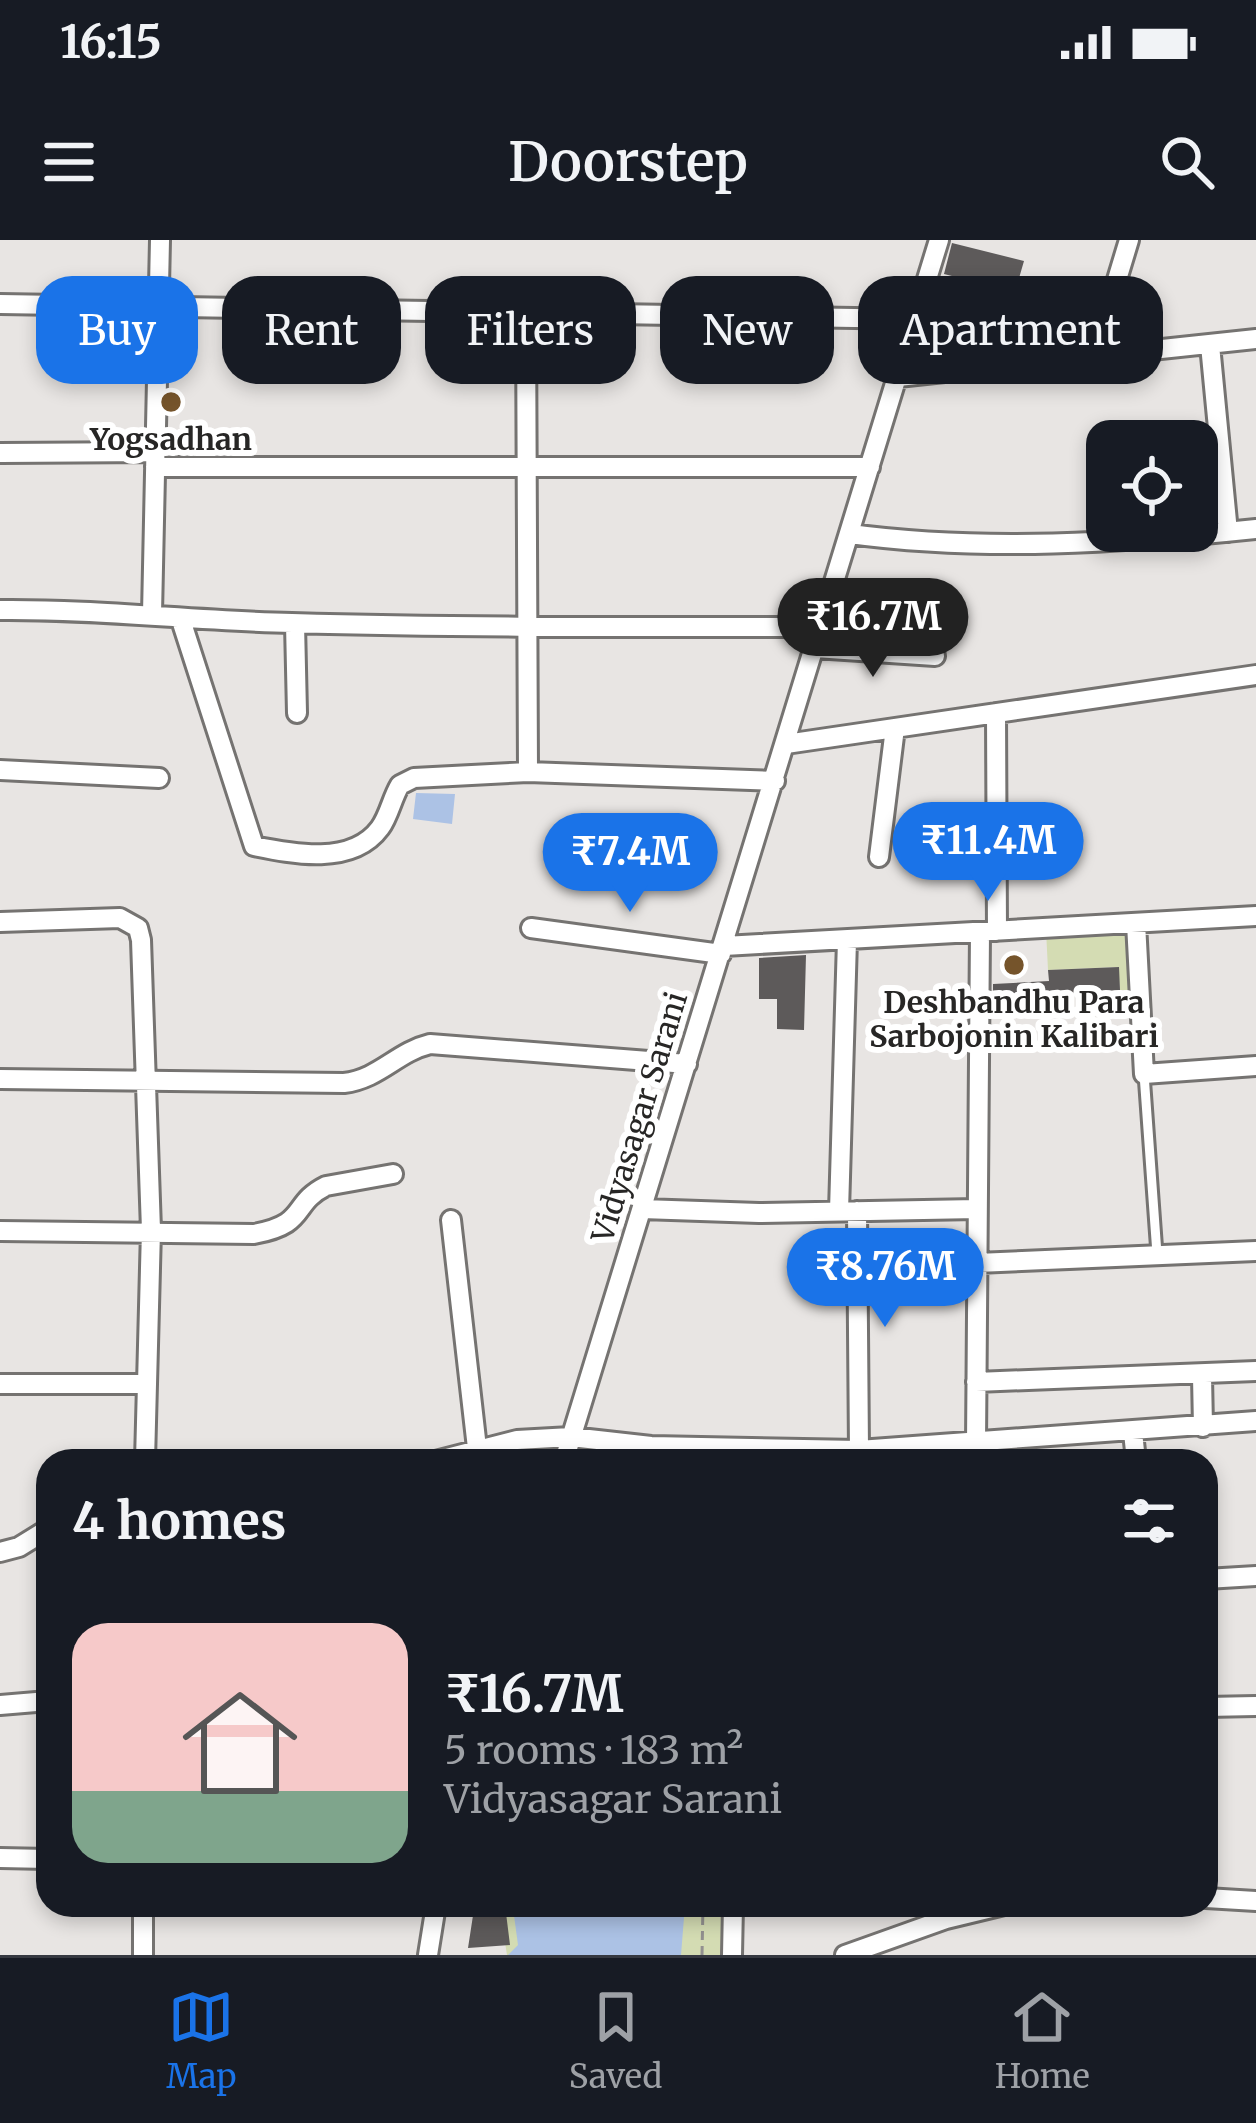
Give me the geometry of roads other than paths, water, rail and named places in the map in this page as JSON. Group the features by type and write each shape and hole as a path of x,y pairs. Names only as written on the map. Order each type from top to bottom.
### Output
{"street":[{"path":"159,276 160,240"},
{"name":"Vidyasagar Sarani","path":"928,276 938,240"},
{"path":"1118,276 1129,240"},
{"path":"0,304 36,305"},
{"path":"198,308 425,311"},
{"path":"636,315 858,319"},
{"path":"1163,351 1256,339"},
{"path":"1210,345 1228,532"},
{"path":"152,614 156,384"},
{"path":"526,384 528,772"},
{"name":"Vidyasagar Sarani","path":"568,1449 896,384"},
{"path":"0,453 527,467 870,467"},
{"path":"850,534 928,544 988,544 1256,530"},
{"path":"0,610 98,610 181,620 295,624 822,626"},
{"path":"181,620 254,845 306,853 353,850 381,827 395,791 405,781 528,772 775,781"},
{"path":"295,624 297,713"},
{"path":"815,648 935,656"},
{"path":"786,744 1256,675"},
{"path":"976,1444 977,1210 996,713"},
{"path":"879,857 895,728"},
{"path":"0,770 160,778"},
{"path":"531,928 722,950 1256,916"},
{"path":"0,922 120,918 138,928 149,1081 145,1449"},
{"path":"1136,922 1144,1074 1256,1066"},
{"path":"847,940 848,1211 859,1449"},
{"path":"0,1079 361,1081 411,1049 430,1044 687,1064"},
{"path":"0,1231 254,1234 275,1230 297,1217 315,1191 326,1186 393,1174"},
{"path":"642,1209 977,1210"},
{"path":"451,1220 477,1448"},
{"path":"977,1264 1256,1251"},
{"path":"976,1382 1256,1371"},
{"path":"1202,1376 1203,1427"},
{"path":"0,1384 147,1384"},
{"path":"878,1449 1256,1421"},
{"path":"1133,1432 1135,1449"},
{"path":"474,1449 517,1440 571,1438 678,1449"},
{"path":"0,1552 36,1536"},
{"path":"1218,1578 1256,1576"},
{"path":"0,1705 36,1702"},
{"path":"1218,1708 1256,1706"},
{"path":"0,1858 36,1859"},
{"path":"1218,1899 1256,1901"},
{"path":"143,1917 143,1955"},
{"path":"428,1955 434,1917"},
{"path":"732,1955 733,1917"},
{"path":"845,1955 960,1917"}],"lane":[{"path":"1144,1074 1156,1255"}],"water":[{"path":"416,793 455,794 452,824 413,819"},
{"path":"514,1917 684,1917 681,1955 508,1955 518,1945"}],"place":[{"name":"Yogsadhan","path":"171,402"},
{"name":"Deshbandhu Para Sarbojonin Kalibari","path":"1014,965"}]}
